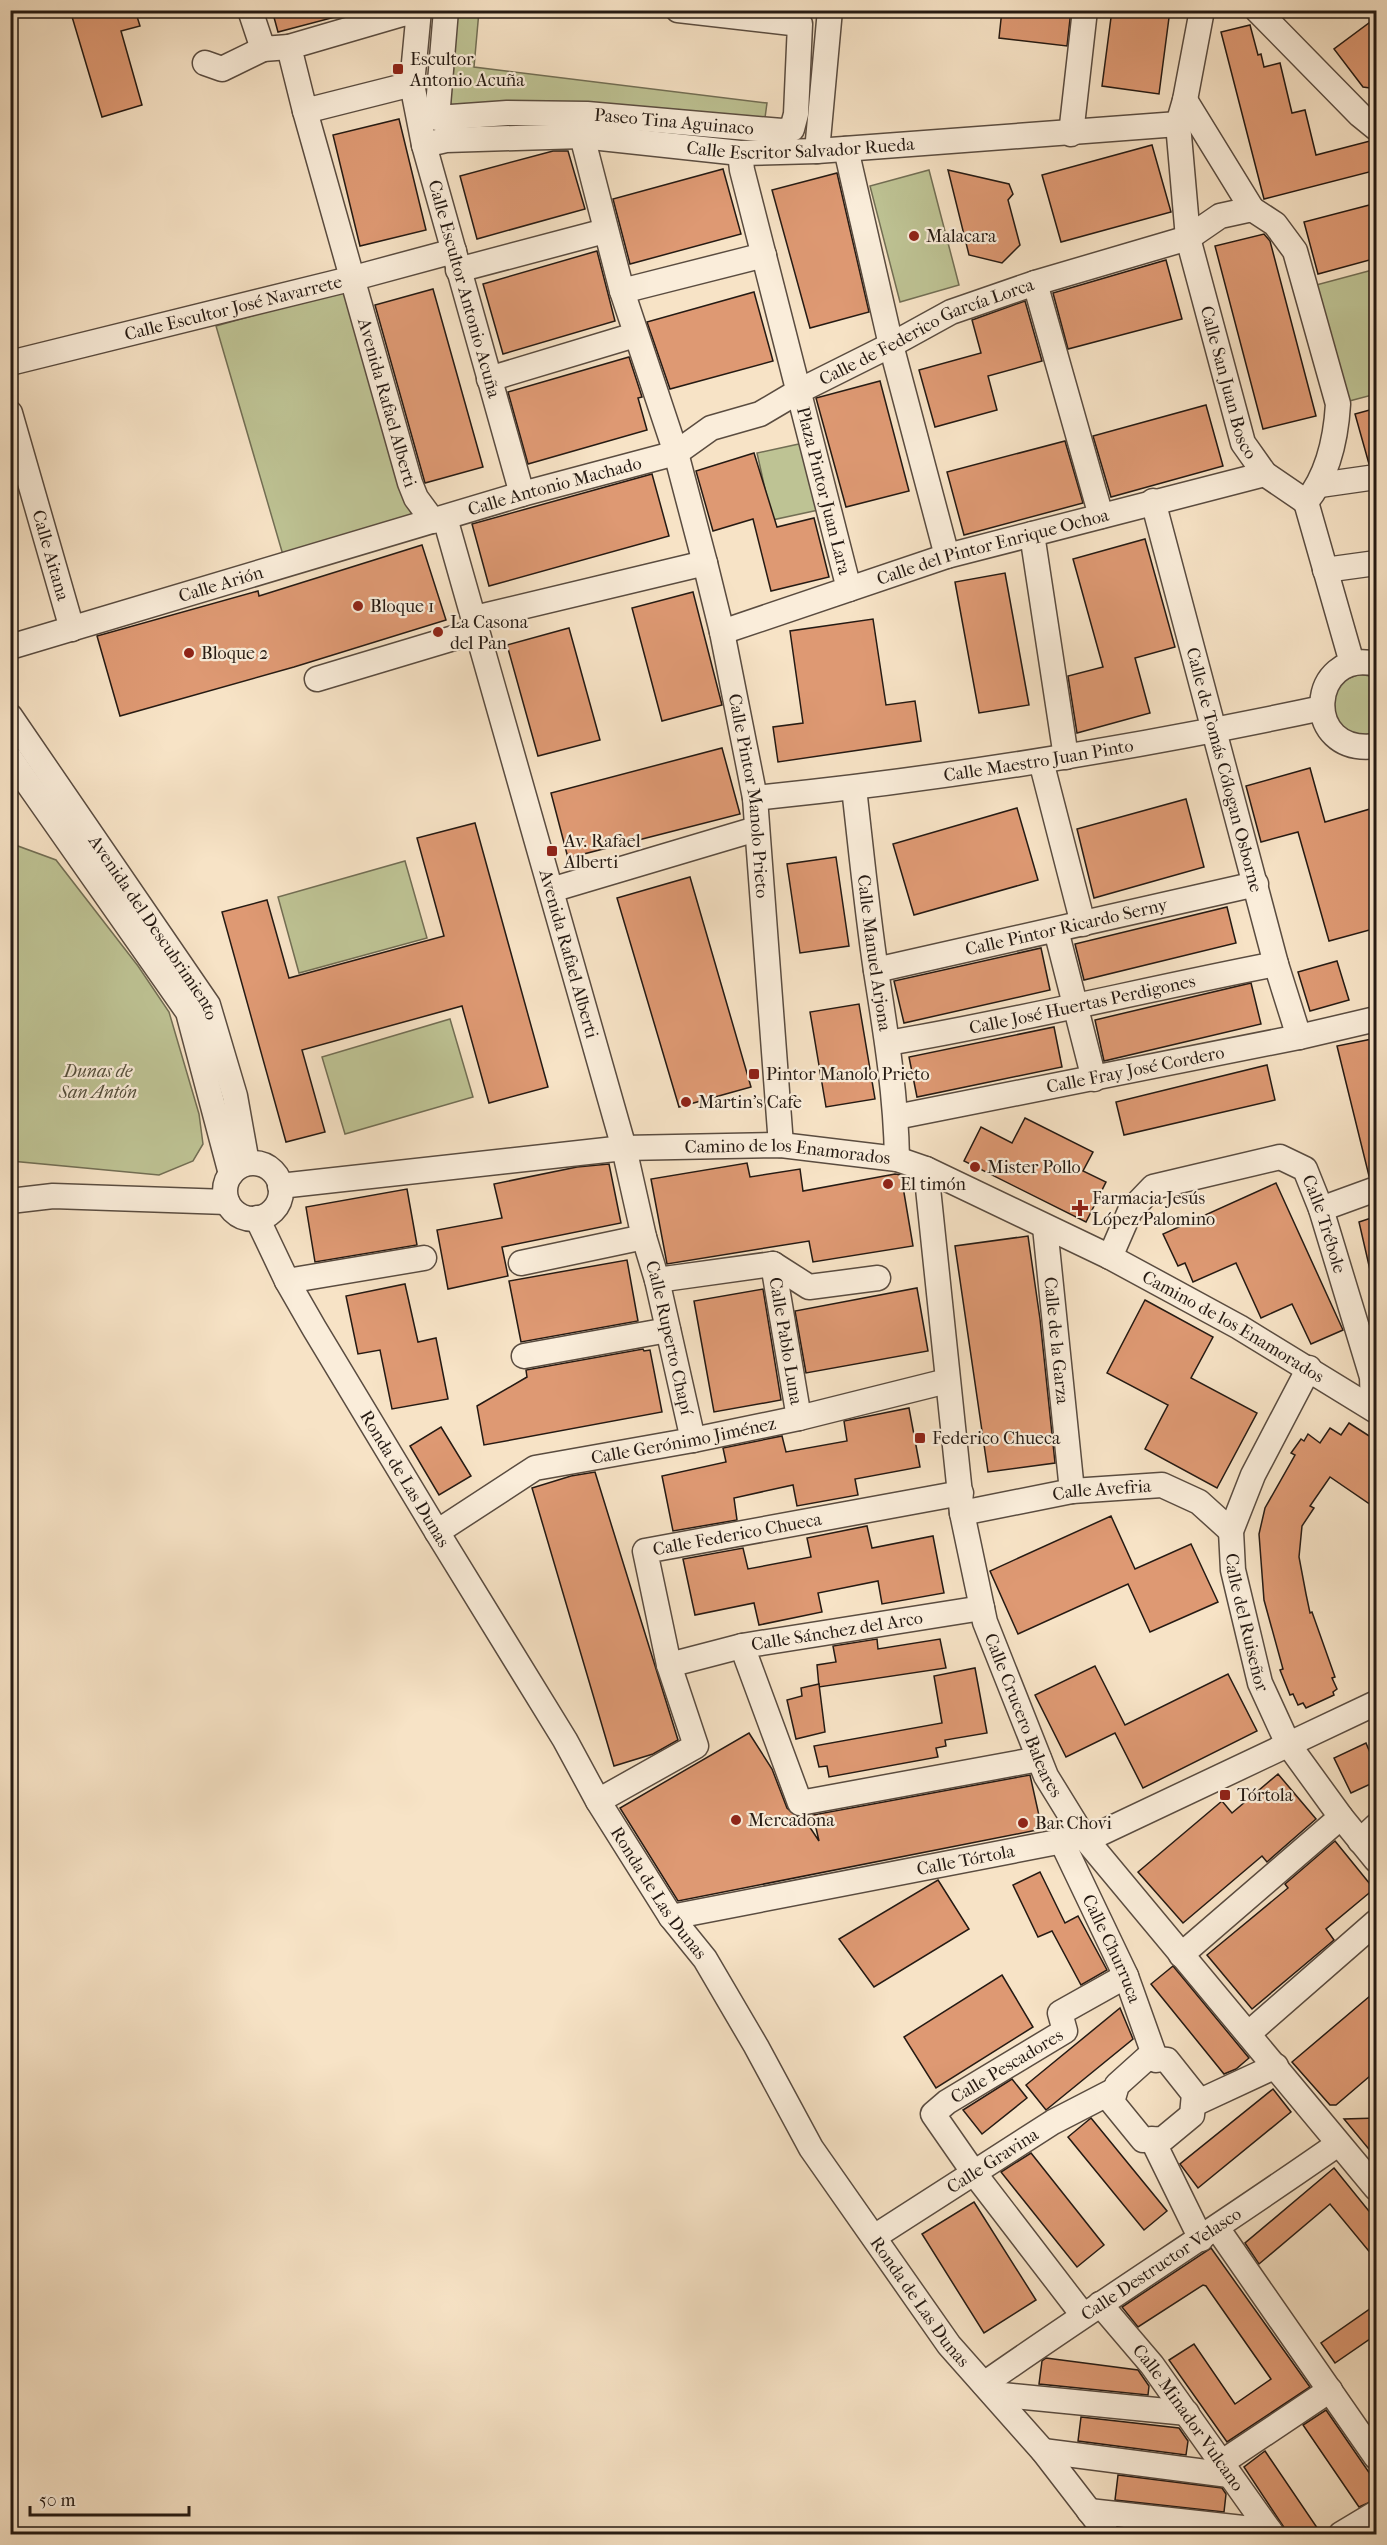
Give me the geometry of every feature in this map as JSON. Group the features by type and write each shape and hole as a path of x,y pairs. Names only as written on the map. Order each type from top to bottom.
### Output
{"street":[{"path":"250,10 262,49"},
{"name":"Paseo Tina Aguinaco","path":"446,10 437,118 507,113 587,114 783,131 792,129 796,114 800,24 678,10"},
{"path":"817,151 830,10"},
{"path":"1071,134 1085,10"},
{"path":"1178,124 1185,100 1202,10"},
{"path":"1257,10 1360,115 1377,128"},
{"path":"205,63 222,69 262,49 289,47 419,11"},
{"name":"Calle Escultor Antonio Acuña","path":"419,11 412,84 424,145 522,494"},
{"name":"Avenida Rafael Alberti","path":"289,47 410,483 416,498 439,519 476,625 624,1148 644,1237"},
{"path":"305,111 412,84"},
{"path":"1185,100 1252,209 1275,224 1295,251 1338,404 1336,429 1313,494 1325,570 1352,663"},
{"name":"Calle Escritor Salvador Rueda","path":"424,145 446,140 582,136 740,153 817,151 1071,134 1178,124"},
{"name":"Calle San Juan Bosco","path":"1178,124 1188,238 1243,443 1265,474 1313,494"},
{"name":"Calle Pintor Manolo Prieto","path":"582,136 622,291 676,453 705,563 722,632 755,798 781,1145"},
{"path":"846,149 891,345 947,556"},
{"name":"Plaza Pintor Juan Lara","path":"740,153 742,170 849,589"},
{"name":"Calle de Federico García Lorca","path":"676,453 711,428 760,414 799,391 951,312 1035,283 1188,238 1220,216 1252,209"},
{"name":"Calle Escultor José Navarrete","path":"10,363 354,278 456,261 605,231"},
{"path":"622,291 764,255"},
{"path":"1035,283 1101,516"},
{"path":"489,379 635,335"},
{"name":"Calle Aitana","path":"10,413 72,629"},
{"name":"Calle Antonio Machado","path":"439,519 522,494 676,453"},
{"name":"Calle del Pintor Enrique Ochoa","path":"722,632 947,556 1153,501 1265,474"},
{"path":"1313,494 1377,477"},
{"name":"Calle de Tomás Cólogan Osborne","path":"1153,501 1276,964 1299,1037"},
{"name":"Calle Arión","path":"10,647 439,519"},
{"path":"1032,534 1066,757"},
{"path":"1325,570 1377,562"},
{"path":"317,679 476,625 705,563"},
{"path":"1376,747 1361,748 1347,744 1334,735 1326,723 1322,708 1323,694 1329,680 1339,670 1352,663 1377,664"},
{"name":"Calle Maestro Juan Pinto","path":"755,798 854,788 1041,761 1215,731 1322,708"},
{"name":"Avenida del Descubrimiento","path":"10,716 208,1005 235,1096 239,1168"},
{"name":"Avenida del Descubrimiento","path":"10,758 188,1012 239,1168"},
{"path":"1041,761 1083,924"},
{"name":"Calle Manuel Arjona","path":"854,788 876,970 888,1043 896,1117 897,1159"},
{"path":"551,890 756,829"},
{"name":"Calle Pintor Ricardo Serny","path":"876,970 1256,884"},
{"path":"1056,930 1094,1078"},
{"name":"Calle José Huertas Perdigones","path":"888,1043 995,1024 1172,984 1276,964"},
{"name":"Calle Fray José Cordero","path":"896,1117 1299,1037 1377,1019"},
{"name":"Camino de los Enamorados","path":"280,1186 624,1148 781,1145 897,1159 926,1169 1110,1257 1309,1368 1375,1409"},
{"name":"Calle Trébole","path":"1110,1257 1130,1211 1154,1187 1280,1157 1305,1169 1321,1209 1372,1377 1375,1409"},
{"path":"256,1163 272,1171 280,1186 280,1195 272,1211 257,1218 239,1215 227,1202 225,1187 239,1168 256,1163"},
{"name":"Calle Crucero Baleares","path":"926,1169 947,1381 962,1503 985,1622 1072,1838 1249,2033 1338,2144 1377,2188"},
{"path":"1321,1209 1377,1189"},
{"path":"10,1201 53,1196 227,1202"},
{"name":"Ronda de Las Dunas","path":"257,1218 287,1281 565,1740 598,1801 671,1917 705,1959 756,2046 811,2148 949,2344 1043,2451 1107,2535"},
{"name":"Calle de la Garza","path":"1046,1227 1072,1491"},
{"path":"521,1263 644,1237"},
{"name":"Calle Ruperto Chapí","path":"644,1237 657,1280 693,1440"},
{"path":"287,1281 424,1258"},
{"path":"657,1280 773,1264 809,1287 878,1278"},
{"name":"Calle Pablo Luna","path":"773,1264 799,1418"},
{"path":"524,1356 668,1330"},
{"name":"Calle del Ruiseñor","path":"1309,1368 1253,1475 1231,1531 1233,1570 1260,1683 1288,1744 1341,1817 1368,1833 1377,1860"},
{"name":"Calle Gerónimo Jiménez","path":"437,1532 535,1468 693,1440 799,1418 947,1381"},
{"name":"Calle Avefria","path":"962,1503 1072,1491 1162,1485 1199,1502 1231,1531"},
{"name":"Calle Federico Chueca","path":"598,1801 696,1746 669,1665 645,1551 962,1503"},
{"name":"Calle Sánchez del Arco","path":"982,1608 742,1646 800,1803 1039,1759"},
{"path":"669,1665 742,1646"},
{"name":"Calle Tórtola","path":"671,1917 1099,1834 1377,1703"},
{"path":"1180,1955 1341,1817"},
{"name":"Calle Churruca","path":"1072,1838 1156,2060"},
{"path":"1249,2033 1377,1922"},
{"name":"Calle Pescadores","path":"933,2114 947,2102 1065,2031 1060,2013 1126,1976"},
{"path":"1147,2058 1156,2060 1167,2060 1194,2094 1194,2104 1192,2115 1163,2139 1143,2140 1112,2102 1116,2085 1147,2058"},
{"path":"1194,2104 1276,2066"},
{"name":"Calle Gravina","path":"874,2237 1053,2122 1115,2090"},
{"name":"Calle Minador Vulcano","path":"933,2114 974,2173 1091,2309 1152,2365 1271,2533"},
{"path":"1152,2139 1209,2234 1330,2390 1377,2457"},
{"name":"Calle Destructor Velasco","path":"989,2389 1091,2309 1209,2234 1338,2144"},
{"path":"989,2389 1187,2413"},
{"path":"1043,2451 1225,2469 1330,2390"},
{"path":"1089,2511 1271,2533"},
{"path":"1341,2535 1377,2513"}],"green space":[{"path":"450,10 479,11 474,67 767,103 764,125 442,110"},
{"name":"Malacara","path":"929,170 959,285 900,302 870,186"},
{"path":"1376,269 1376,394 1338,404 1305,288"},
{"path":"346,289 413,518 283,555 216,326"},
{"path":"822,439 837,506 772,520 757,453"},
{"path":"1358,674 1376,677 1376,732 1365,735 1345,728 1333,711 1334,691 1345,680"},
{"name":"Dunas de San Antón","path":"11,837 18,846 56,860 138,966 169,1012 199,1114 203,1144 193,1161 159,1175 11,1161"},
{"path":"405,861 427,938 299,973 278,897"},
{"path":"450,1019 473,1097 345,1134 322,1057"}],"building":[{"path":"70,10 135,10 140,26 121,31 142,105 102,117"},
{"path":"272,10 339,10 339,16 278,32"},
{"path":"1002,10 1071,10 1067,46 999,38"},
{"path":"1112,10 1170,10 1159,94 1102,86"},
{"path":"1377,17 1377,89 1363,87 1334,49"},
{"path":"1250,25 1258,55 1261,54 1264,67 1280,63 1292,113 1305,110 1316,155 1370,141 1377,142 1377,170 1264,199 1221,32"},
{"path":"399,119 426,230 360,246 333,135"},
{"path":"1152,145 1171,212 1061,242 1042,175"},
{"path":"553,151 568,151 585,209 477,239 460,176"},
{"path":"723,169 741,234 630,264 613,199"},
{"path":"948,170 1009,184 1013,194 1008,200 1020,245 1002,263 969,255"},
{"path":"837,173 869,312 810,328 772,190"},
{"path":"1377,203 1377,258 1318,274 1304,222"},
{"path":"1264,234 1270,241 1316,416 1263,429 1215,246"},
{"path":"597,251 615,321 503,354 483,284"},
{"path":"1166,260 1182,319 1068,349 1053,293"},
{"path":"433,289 483,467 425,483 375,305"},
{"path":"754,292 773,361 670,389 647,322"},
{"path":"1025,301 1042,361 988,376 997,410 935,427 919,370 981,353 972,320"},
{"path":"629,357 642,397 638,398 647,430 528,464 508,392"},
{"path":"880,381 909,491 846,507 816,398"},
{"path":"1206,405 1223,466 1111,497 1093,436"},
{"path":"1377,408 1377,463 1369,464 1355,414"},
{"path":"1065,441 1083,503 964,535 947,472"},
{"path":"754,453 777,527 814,518 829,577 771,591 753,519 713,531 696,471"},
{"path":"652,474 669,536 489,586 472,524"},
{"path":"1145,539 1175,647 1135,658 1150,713 1077,733 1068,676 1103,667 1073,559"},
{"path":"422,545 446,620 294,667 120,716 97,636 258,591 259,596"},
{"path":"1005,573 1029,705 979,713 955,582"},
{"path":"693,592 722,705 662,721 632,608"},
{"path":"873,619 886,705 915,701 921,741 778,762 773,727 803,723 790,631"},
{"path":"569,628 600,740 538,756 507,645"},
{"path":"722,748 740,814 568,858 551,793"},
{"path":"1310,768 1325,822 1370,809 1377,830 1377,928 1329,941 1298,832 1261,842 1246,786"},
{"path":"1186,799 1204,867 1094,898 1077,829"},
{"path":"1017,808 1038,880 914,915 893,844"},
{"path":"475,823 548,1087 489,1103 462,1006 302,1050 325,1132 286,1142 222,912 267,900 289,978 444,936 417,838"},
{"path":"836,857 849,946 800,953 787,864"},
{"path":"690,877 751,1087 679,1107 617,898"},
{"path":"1227,907 1236,943 1084,980 1075,944"},
{"path":"1041,948 1050,990 904,1023 894,981"},
{"path":"1337,961 1349,1000 1310,1011 1298,972"},
{"path":"1251,983 1261,1024 1104,1061 1095,1020"},
{"path":"859,1004 875,1099 826,1107 810,1012"},
{"path":"1054,1027 1062,1067 917,1097 909,1057"},
{"path":"1377,1038 1377,1175 1369,1176 1337,1046"},
{"path":"1267,1065 1275,1100 1124,1135 1116,1102"},
{"path":"1025,1118 1093,1152 1083,1171 1106,1182 1086,1222 964,1161 981,1127 1012,1143"},
{"path":"747,1163 750,1177 800,1169 803,1191 895,1174 901,1175 913,1246 813,1262 809,1241 667,1264 651,1179"},
{"path":"609,1164 621,1223 502,1247 508,1276 448,1289 437,1230 502,1218 494,1184 577,1167"},
{"path":"1276,1183 1343,1330 1311,1344 1292,1304 1261,1318 1236,1263 1193,1282 1185,1263 1178,1266 1163,1234"},
{"path":"407,1189 417,1245 315,1262 306,1207"},
{"path":"1377,1216 1377,1269 1370,1270 1359,1222"},
{"path":"1028,1236 1040,1319 1055,1463 988,1472 955,1246"},
{"path":"627,1260 638,1321 521,1342 509,1281"},
{"path":"405,1284 418,1342 436,1338 448,1399 392,1409 380,1350 358,1354 346,1296"},
{"path":"917,1288 928,1351 806,1373 795,1311"},
{"path":"763,1289 781,1400 714,1412 694,1301"},
{"path":"1145,1300 1213,1337 1191,1378 1257,1413 1217,1488 1145,1449 1168,1405 1107,1373"},
{"path":"643,1349 644,1351 650,1350 662,1412 484,1445 477,1406 527,1377 526,1370"},
{"path":"909,1408 920,1467 855,1479 858,1495 797,1506 793,1485 734,1498 737,1520 673,1531 662,1476 726,1462 723,1448 782,1436 786,1452 847,1441 844,1421"},
{"path":"1349,1423 1377,1441 1377,1509 1330,1477 1310,1506 1314,1508 1302,1526 1299,1557 1310,1613 1312,1612 1335,1677 1332,1678 1337,1689 1333,1692 1334,1695 1306,1708 1303,1703 1298,1705 1293,1694 1290,1695 1280,1670 1283,1669 1264,1600 1259,1534 1265,1508 1295,1455 1291,1453 1301,1439 1304,1441 1308,1434 1320,1443 1330,1428 1341,1435"},
{"path":"441,1427 471,1476 439,1495 410,1446"},
{"path":"595,1472 678,1740 653,1754 614,1766 532,1488 571,1476"},
{"path":"1111,1516 1135,1569 1191,1544 1218,1602 1150,1632 1128,1584 1018,1634 990,1571"},
{"path":"867,1526 872,1548 933,1536 944,1593 882,1604 878,1581 818,1593 822,1612 759,1625 754,1603 695,1615 683,1559 743,1548 748,1569 811,1557 807,1538"},
{"path":"877,1639 878,1649 940,1639 946,1668 819,1687 817,1665 836,1662 833,1646"},
{"path":"1095,1666 1125,1725 1228,1674 1257,1731 1143,1788 1115,1733 1066,1757 1035,1695"},
{"path":"975,1668 987,1733 945,1740 946,1746 936,1748 938,1757 829,1777 827,1766 819,1767 814,1746 942,1723 934,1676"},
{"path":"819,1684 825,1732 796,1739 787,1700 802,1696 801,1688"},
{"path":"749,1733 772,1769 787,1808 796,1816 803,1817 819,1841 813,1815 1030,1775 1042,1829 678,1901 620,1808"},
{"path":"1366,1743 1371,1755 1377,1753 1377,1781 1351,1793 1334,1758"},
{"path":"1278,1774 1316,1819 1267,1862 1262,1856 1183,1923 1138,1872 1222,1801 1232,1813"},
{"path":"1335,1841 1374,1889 1326,1929 1334,1940 1252,2009 1207,1955 1288,1888 1285,1884"},
{"path":"1040,1872 1065,1923 1078,1916 1107,1970 1081,1985 1052,1931 1038,1937 1013,1885"},
{"path":"938,1880 969,1929 874,1987 839,1939"},
{"path":"1173,1966 1249,2058 1236,2069 1224,2074 1151,1984"},
{"path":"1002,1975 1033,2027 936,2088 904,2037"},
{"path":"1377,1990 1377,2070 1336,2105 1330,2105 1292,2062"},
{"path":"1120,2008 1133,2039 1046,2110 1026,2085"},
{"path":"1012,2079 1027,2098 982,2134 963,2110"},
{"path":"1273,2089 1291,2112 1198,2188 1180,2164"},
{"path":"1091,2118 1167,2211 1144,2230 1068,2137"},
{"path":"1377,2118 1377,2159 1344,2119"},
{"path":"1031,2153 1104,2245 1077,2267 1001,2172"},
{"path":"1334,2168 1377,2221 1377,2261 1330,2204 1259,2264 1245,2243"},
{"path":"974,2202 1036,2300 984,2333 922,2234"},
{"path":"1211,2248 1310,2387 1227,2442 1169,2360 1194,2344 1235,2404 1271,2379 1206,2286 1203,2285 1138,2327 1122,2307"},
{"path":"1377,2304 1377,2334 1335,2363 1321,2343"},
{"path":"1046,2358 1138,2370 1149,2386 1148,2395 1039,2384 1042,2361"},
{"path":"1326,2410 1377,2484 1377,2499 1359,2507 1303,2425"},
{"path":"1081,2417 1179,2428 1188,2441 1186,2455 1078,2441"},
{"path":"1265,2451 1322,2535 1289,2535 1244,2467"},
{"path":"1118,2475 1222,2488 1226,2494 1224,2512 1115,2500"}],"place":[{"name":"Escultor Antonio Acuña","path":"398,69"},
{"name":"Malacara","path":"914,236"},
{"name":"Bloque 1","path":"358,606"},
{"name":"La Casona del Pan","path":"438,632"},
{"name":"Bloque 2","path":"189,653"},
{"name":"Av. Rafael Alberti","path":"552,851"},
{"name":"Pintor Manolo Prieto","path":"754,1074"},
{"name":"Martin's Cafe","path":"686,1102"},
{"name":"Mister Pollo","path":"975,1167"},
{"name":"El timón","path":"888,1184"},
{"name":"Farmacia Jesús López Palomino","path":"1080,1208"},
{"name":"Federico Chueca","path":"920,1438"},
{"name":"Tórtola","path":"1225,1795"},
{"name":"Mercadona","path":"736,1820"},
{"name":"Bar Chovi","path":"1023,1823"}]}
